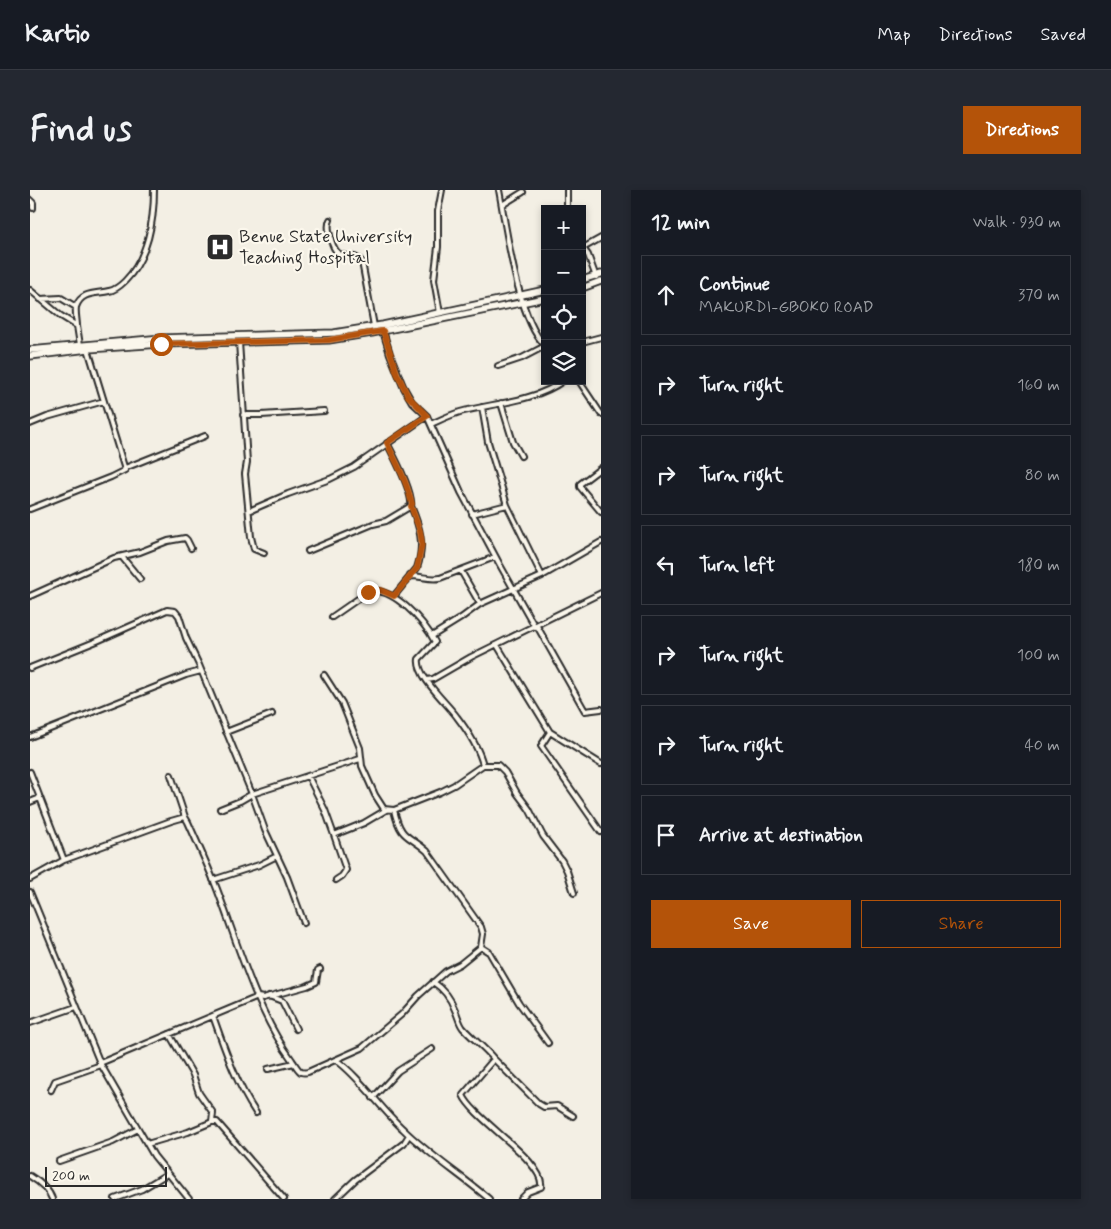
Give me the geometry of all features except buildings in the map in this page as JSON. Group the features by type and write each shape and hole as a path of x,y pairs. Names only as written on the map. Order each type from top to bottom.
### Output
{"main road":[{"path":"586,279 598,275"},
{"path":"586,287 601,282"},
{"path":"30,356 88,349 161,344 329,340 383,331 523,299 541,292"},
{"path":"30,350 162,338 334,333 523,299 541,298"}],"street":[{"path":"80,345 76,307 87,295 114,290 131,274 142,255 148,238 153,217 154,190"},
{"path":"440,313 434,280 438,247 438,211 442,190"},
{"path":"499,190 505,231 526,314 534,332 541,341"},
{"path":"567,190 567,205"},
{"path":"502,205 523,192"},
{"path":"30,200 33,208"},
{"path":"330,220 328,227 334,250 341,256 358,258 362,262 374,326"},
{"path":"586,246 601,238"},
{"path":"584,250 598,275"},
{"path":"30,290 61,316 77,326"},
{"path":"40,299 61,298 76,307"},
{"path":"383,331 397,373 408,396 427,416 472,514 495,557 585,711 601,709"},
{"path":"586,341 601,337"},
{"path":"239,342 250,537 254,549 264,553"},
{"path":"498,366 527,356 541,348"},
{"path":"88,349 125,468"},
{"path":"431,424 458,413 539,393 555,385"},
{"path":"582,385 601,414"},
{"path":"30,424 56,414 104,401"},
{"path":"502,403 513,442 521,456"},
{"path":"482,407 488,442 507,505 542,576"},
{"path":"243,415 324,410"},
{"path":"249,511 330,479 354,467 427,416"},
{"path":"30,509 111,477 122,472 125,468 205,436"},
{"path":"387,443 404,481 422,543 417,568 394,596"},
{"path":"601,468 580,484 580,487 601,512"},
{"path":"472,514 507,505"},
{"path":"308,551 386,520 411,506"},
{"path":"30,596 104,562 178,538 186,538 191,548"},
{"path":"432,636 480,604 542,576 601,542"},
{"path":"122,557 140,579"},
{"path":"410,576 433,579 461,571 495,557"},
{"path":"417,568 421,576"},
{"path":"461,571 480,604"},
{"path":"332,617 371,591 380,590 394,596 418,618 435,643 418,661 432,688 471,737 483,765"},
{"path":"427,680 433,679 471,657 497,646 601,593"},
{"path":"30,668 167,610 172,610 179,616 188,643 252,794 265,830 287,877 304,923"},
{"path":"497,646 550,732 601,764"},
{"path":"30,737 186,675 201,671"},
{"path":"324,675 342,703 360,748 360,759 380,805 386,810"},
{"path":"432,688 433,679"},
{"path":"226,732 272,714"},
{"path":"550,732 542,746 601,832"},
{"path":"220,809 252,794 360,759"},
{"path":"334,836 364,824 386,810 394,810 440,792 454,785 483,765 498,766 505,772 529,809 543,836 562,861 574,893"},
{"path":"30,772 64,860"},
{"path":"171,775 185,818 213,880 234,939 258,997 283,1048 299,1070 304,1073 362,1048 402,1014 440,976 460,964 481,947 483,934 481,928 427,851 418,843 407,838 401,830 394,810"},
{"path":"308,776 324,810 346,870 336,880"},
{"path":"30,802 40,798"},
{"path":"30,880 64,860 171,821 185,818"},
{"path":"213,880 259,865 277,856"},
{"path":"30,892 100,1064 147,1144 167,1174 189,1199"},
{"path":"481,947 489,952 519,1003 548,1043"},
{"path":"51,1090 55,1081 258,997 269,996 316,982 318,970 320,969"},
{"path":"440,976 440,986"},
{"path":"433,982 440,986 455,1009 462,1027 489,1051 494,1059 540,1105 544,1107 557,1106 573,1116"},
{"path":"269,996 282,1001 296,1029"},
{"path":"30,1023 76,1006"},
{"path":"213,1016 231,1066 256,1113"},
{"path":"169,1034 193,1075 199,1093 213,1113 212,1122"},
{"path":"373,1098 398,1072 432,1049"},
{"path":"494,1059 463,1095 488,1124 527,1158 539,1176 541,1187 528,1192 521,1199"},
{"path":"336,1060 409,1136 489,1199"},
{"path":"268,1069 294,1063"},
{"path":"147,1144 188,1132 212,1122 220,1125 284,1199"},
{"path":"59,1161 113,1142 138,1129"},
{"path":"335,1199 355,1180 404,1143 409,1136"},
{"path":"115,1199 142,1189 167,1174"},
{"path":"30,1176 50,1193 52,1199"}],"place":[{"name":"Benue State University Teaching Hospital","path":"220,247"}],"route":[{"path":"161,344 329,340 383,331 397,373 408,396 427,416 387,443 409,494 411,506 418,522 422,543 417,568 394,596 380,590 368,592"}]}
